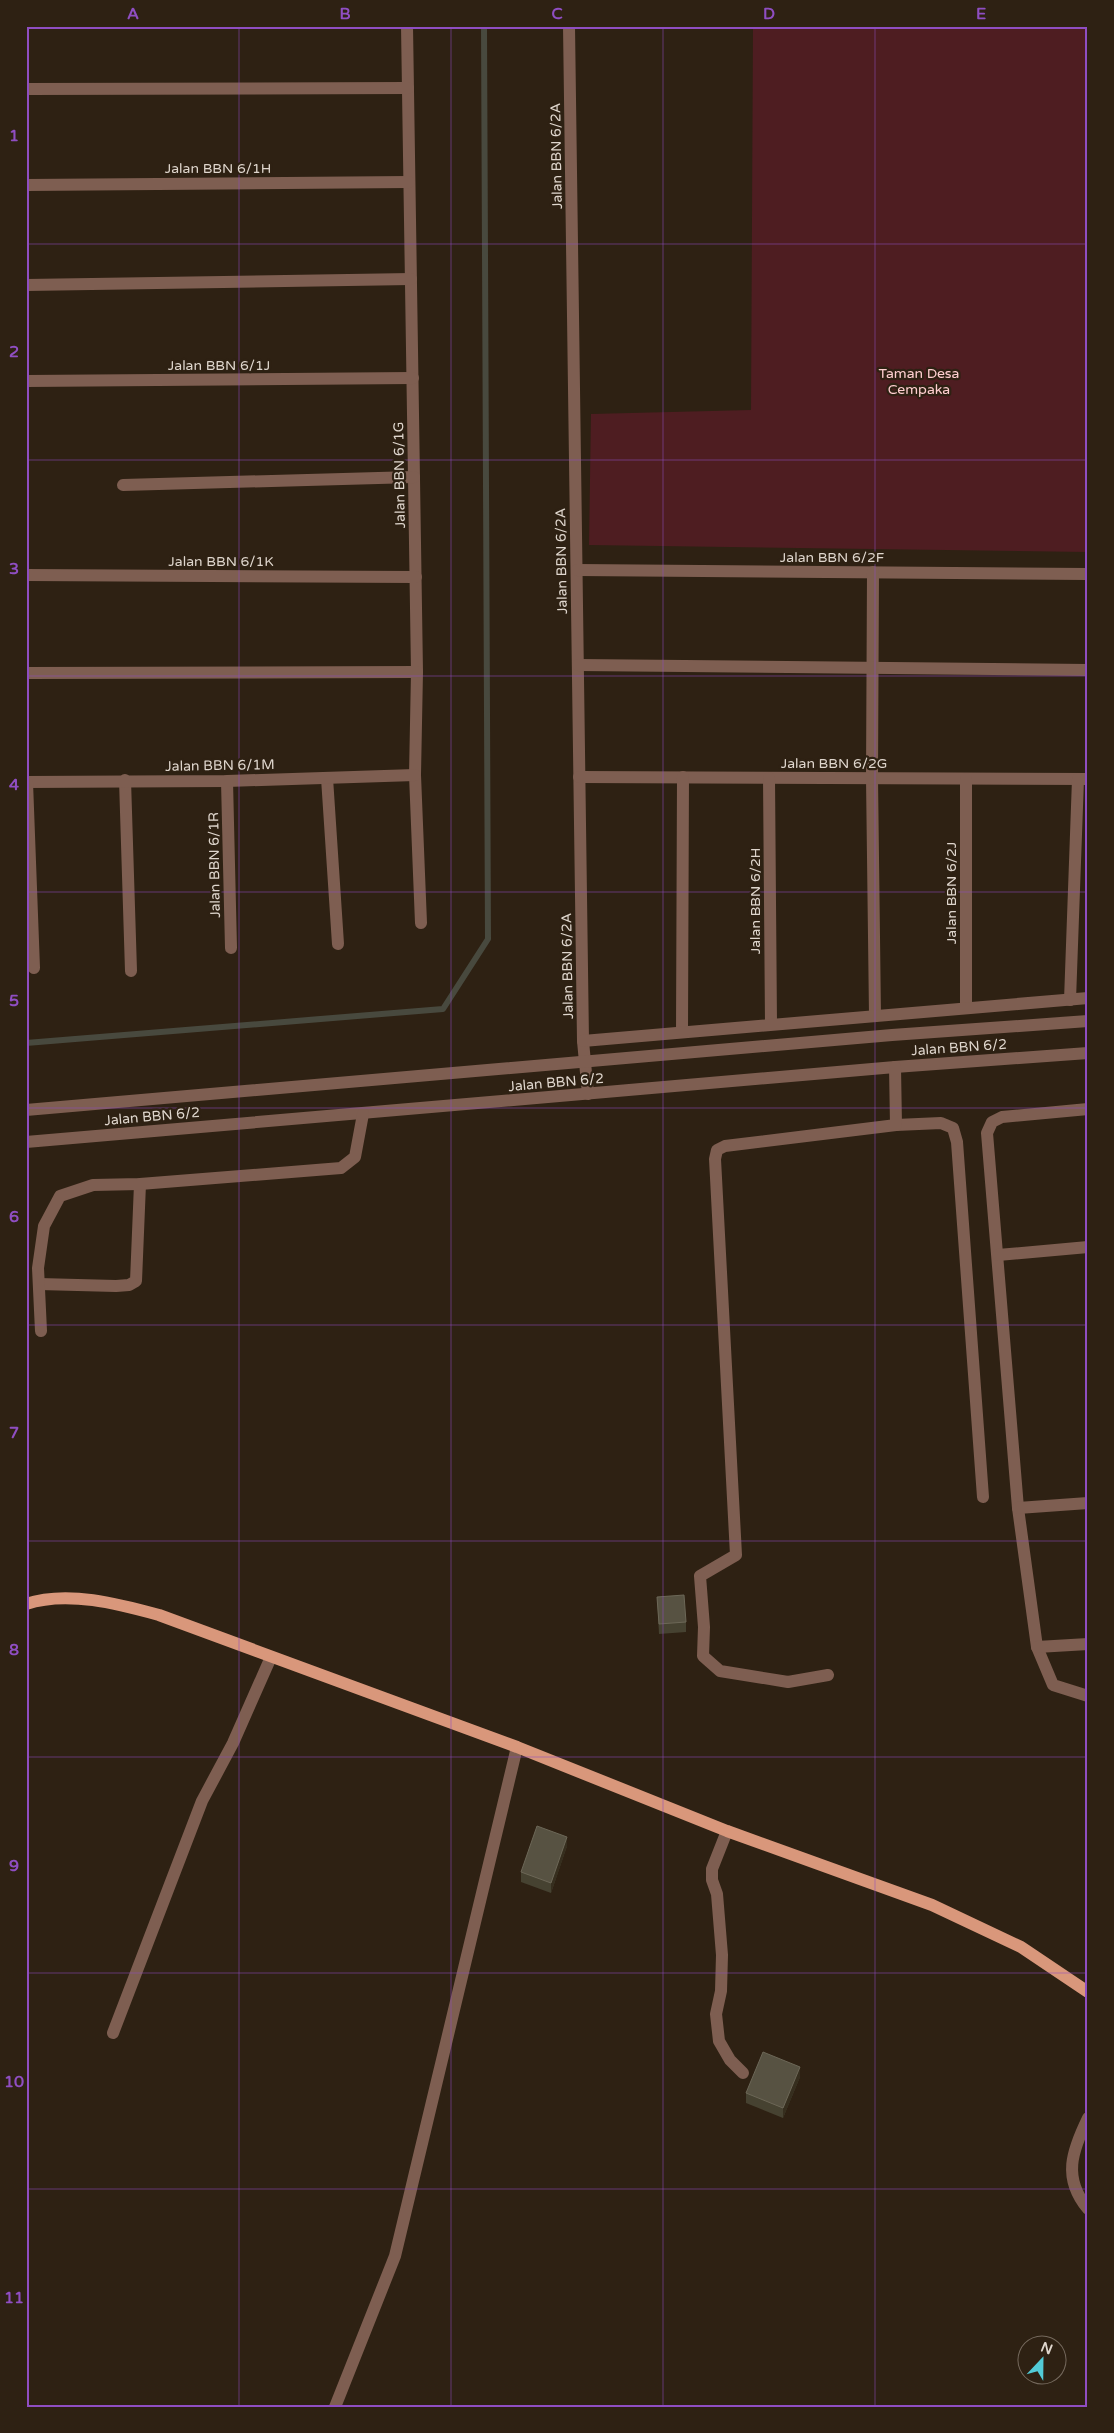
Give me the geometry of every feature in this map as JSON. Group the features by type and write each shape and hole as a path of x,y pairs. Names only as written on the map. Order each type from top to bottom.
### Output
{"main road":[{"path":"26,1604 38,1600 101,1599 159,1615 517,1747 727,1831 932,1905 1021,1947 1088,1992"}],"street":[{"name":"Jalan BBN 6/1G","path":"407,26 416,577 415,775 421,923"},
{"name":"Jalan BBN 6/2A","path":"569,26 583,1041 588,1094"},
{"path":"26,89 408,88"},
{"name":"Jalan BBN 6/1H","path":"26,185 409,182"},
{"path":"26,285 411,279"},
{"name":"Jalan BBN 6/1J","path":"26,381 412,378"},
{"path":"123,485 414,477"},
{"name":"Jalan BBN 6/2F","path":"577,570 1088,574"},
{"path":"873,572 872,778 875,1016"},
{"name":"Jalan BBN 6/1K","path":"26,575 416,577"},
{"path":"578,665 1088,670"},
{"path":"26,673 417,672"},
{"name":"Jalan BBN 6/1M","path":"26,782 126,780 227,781 415,775"},
{"name":"Jalan BBN 6/2G","path":"579,776 1083,779"},
{"path":"682,1032 683,777"},
{"path":"327,778 338,944"},
{"name":"Jalan BBN 6/2H","path":"769,778 771,1024"},
{"name":"Jalan BBN 6/2J","path":"966,779 966,1008"},
{"path":"1070,1000 1083,779"},
{"path":"126,780 131,971"},
{"name":"Jalan BBN 6/1R","path":"227,781 232,948"},
{"path":"26,782 34,968"},
{"path":"583,1041 1088,998"},
{"name":"Jalan BBN 6/2","path":"26,1110 892,1035 1088,1021"},
{"name":"Jalan BBN 6/2","path":"26,1142 895,1067 1088,1053"},
{"path":"895,1067 896,1126"},
{"path":"1088,1109 1002,1117 992,1122 987,1133 1018,1508 1037,1647 1053,1685 1088,1696"},
{"path":"42,1331 38,1268 44,1226 60,1196 93,1185 140,1184 341,1168 355,1157 363,1114"},
{"path":"828,1675 788,1682 720,1671 703,1656 704,1627 700,1576 736,1555 715,1159 717,1150 725,1146 896,1126 941,1123 953,1128 957,1142 983,1497"},
{"path":"39,1284 116,1286 129,1285 136,1281 140,1184"},
{"path":"998,1255 1088,1246"},
{"path":"1018,1508 1088,1502"},
{"path":"1037,1647 1088,1644"},
{"path":"113,2033 202,1801 233,1743 272,1657"},
{"path":"335,2407 395,2256 517,1747"},
{"path":"727,1831 712,1869 722,1955 721,1991 716,2014 719,2042 730,2060 743,2073"},
{"path":"1088,2118 1075,2144 1072,2162 1077,2196 1088,2209"}],"green space":[{"name":"Taman Desa Cempaka","path":"753,26 1088,26 1088,552 589,545 591,414 751,410"}],"building":[{"path":"684,1595 686,1622 659,1624 657,1597"},
{"path":"537,1826 567,1837 551,1883 521,1872"},
{"path":"763,2052 800,2067 783,2108 746,2093"}],"waterway":[{"path":"26,1043 443,1009 488,939 484,26"}]}
